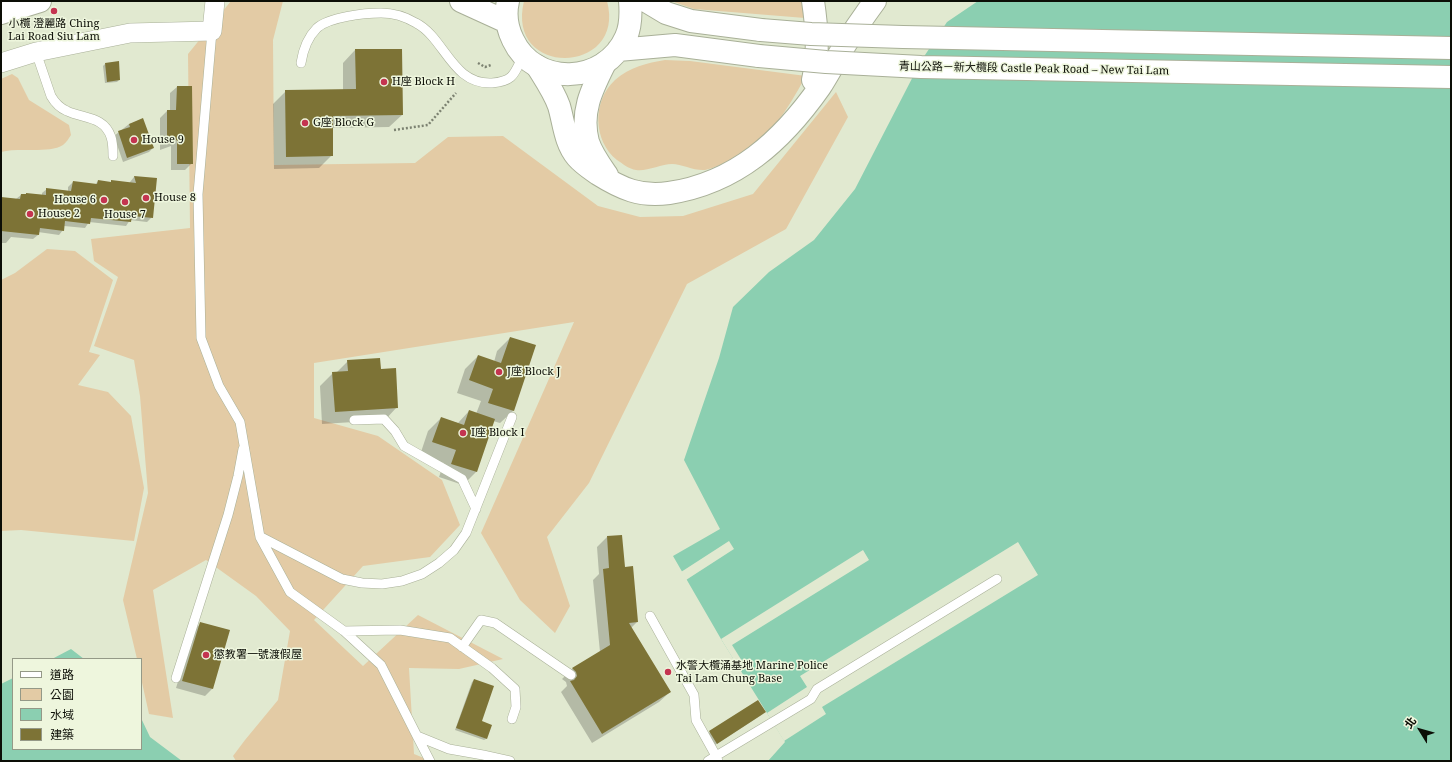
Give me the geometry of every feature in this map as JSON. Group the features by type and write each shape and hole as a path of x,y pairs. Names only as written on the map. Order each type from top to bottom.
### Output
{"main road":[{"path":"1,13 40,1"},
{"path":"461,1 507,22"},
{"path":"508,1 507,22 515,46 530,61 553,92 570,146 577,156 587,166 612,182 624,188 645,194 670,192 704,185 735,171 751,161 776,140 821,86 858,24 875,1"},
{"path":"612,182 588,143 586,128 587,103 590,92 626,37 631,19 630,1"},
{"path":"646,1 666,13 691,21 761,30 811,34 1451,48"},
{"path":"788,127 810,88 814,74 818,44 813,1"},
{"name":"青山公路－新大欖段 Castle Peak Road – New Tai Lam","path":"612,57 675,45 759,56 826,62 921,67 1451,76"},
{"path":"530,61 554,73 573,75 590,71 612,57"}],"street":[{"path":"1,63 36,52 130,33 212,31 215,1"}],"lane":[{"path":"301,63 303,49 309,38 318,27 332,20 343,17 381,13 394,14 417,23 430,35 457,69 472,79 486,83 503,82 510,79 516,71 530,61"},
{"path":"212,31 198,194 201,338 220,386 240,422 260,537 290,592 344,631 381,665 430,761"},
{"path":"36,52 51,96 55,102 66,111 96,119 102,123 112,138 113,156"},
{"path":"260,537 342,579 362,583 382,584 402,581 422,574 439,563 454,550 466,533 512,417"},
{"path":"354,420 384,419 395,431 404,446 462,479 476,509"},
{"path":"176,678 228,515 238,476 244,443"},
{"path":"650,616 694,694 696,720 714,759 811,700 817,689 997,579"},
{"path":"462,647 480,620 495,623 571,675"},
{"path":"344,631 400,630 450,638 492,668 515,690 516,707 512,719"},
{"path":"416,736 449,749 510,761"}],"path":[{"path":"478,63 485,67 491,65"},
{"path":"394,130 428,125 456,93"}],"green space":[{"path":"231,1 283,1 273,40 274,165 415,163 448,137 503,136 598,206 640,217 683,216 753,194 836,92 848,117 786,229 687,284 589,483 547,537 570,606 555,633 520,600 481,533 574,322 314,363 314,418 378,436 442,480 460,525 430,557 363,566 314,620 363,666 418,615 503,659 459,669 409,668 414,754 431,761 236,761 233,756 278,700 290,631 256,596 206,560 153,590 173,718 149,714 142,682 142,658 137,658 123,600 148,493 140,396 134,360 94,346 118,277 94,261 91,239 190,228 188,54"},
{"path":"524,1 607,1 608,25 600,43 585,54 566,58 547,55 532,44 523,26"},
{"path":"671,1 802,1 805,18 694,9"},
{"path":"665,60 690,61 806,76 784,113 771,130 756,144 730,160 705,170 672,164 644,170 633,169 617,160 609,152 603,142 598,121 602,99 607,89 615,80 627,72 645,64"},
{"path":"12,74 18,78 29,100 69,125 71,135 63,145 57,148 42,150 16,150 1,152 1,79"},
{"path":"47,249 75,251 113,280 89,352 100,355 78,385 108,392 131,416 144,488 134,541 21,530 1,531 1,280 15,273"}],"water":[{"path":"978,1 1451,1 1451,761 768,761 785,742 721,639 673,556 720,529 684,460 719,358 733,307 769,272 814,240 855,189 921,61 947,22"},
{"path":"71,649 83,658 54,658"},
{"path":"12,678 12,750 142,750 142,720 150,737 182,761 1,761 1,684"}],"pier":[{"path":"729,541 734,549 686,580 681,572"},
{"path":"1018,542 1038,575 822,707 826,714 784,741 767,713 807,687 800,676"},
{"path":"863,550 869,560 732,645 742,661 737,665 721,639"}],"building":[{"path":"355,49 402,49 403,115 333,116 333,156 286,157 285,90 356,89"},
{"path":"119,61 120,80 107,82 105,63"},
{"path":"177,86 192,86 193,164 177,164 177,140 167,144 167,110 176,110"},
{"name":"House 9","path":"143,118 154,148 127,158 118,131 130,127 129,124"},
{"path":"134,176 157,178 153,218 132,216 131,222 91,218 90,224 65,221 64,231 40,228 39,235 1,231 1,197 20,199 21,194 26,193 46,195 46,188 71,191 73,181 97,184 98,180 136,183"},
{"name":"J座 Block J","path":"510,337 536,345 514,411 488,403 493,389 469,380 478,355 501,363"},
{"path":"380,358 381,369 396,368 398,408 335,412 332,372 348,371 347,360"},
{"name":"I座 Block I","path":"469,410 495,419 477,472 451,464 456,450 432,442 441,417 464,425"},
{"path":"622,535 625,567 633,566 638,622 629,623 671,692 602,734 570,681 574,680 577,676 576,672 572,668 610,645 603,569 609,568 607,536"},
{"name":"懲教署一號渡假屋","path":"200,622 230,630 213,689 182,681"},
{"path":"474,679 494,686 482,721 492,725 487,739 456,728"},
{"path":"758,700 766,712 717,744 709,731"}],"place":[{"name":"小欖 澄麗路 Ching Lai Road Siu Lam","path":"54,11"},
{"name":"H座 Block H","path":"384,82"},
{"name":"G座 Block G","path":"305,123"},
{"name":"House 9","path":"134,140"},
{"name":"House 8","path":"146,198"},
{"name":"House 6","path":"104,200"},
{"name":"House 7","path":"125,202"},
{"name":"House 2","path":"30,214"},
{"name":"J座 Block J","path":"499,372"},
{"name":"I座 Block I","path":"463,433"},
{"name":"懲教署一號渡假屋","path":"206,655"},
{"name":"水警大欖涌基地 Marine Police Tai Lam Chung Base","path":"668,672"}]}
